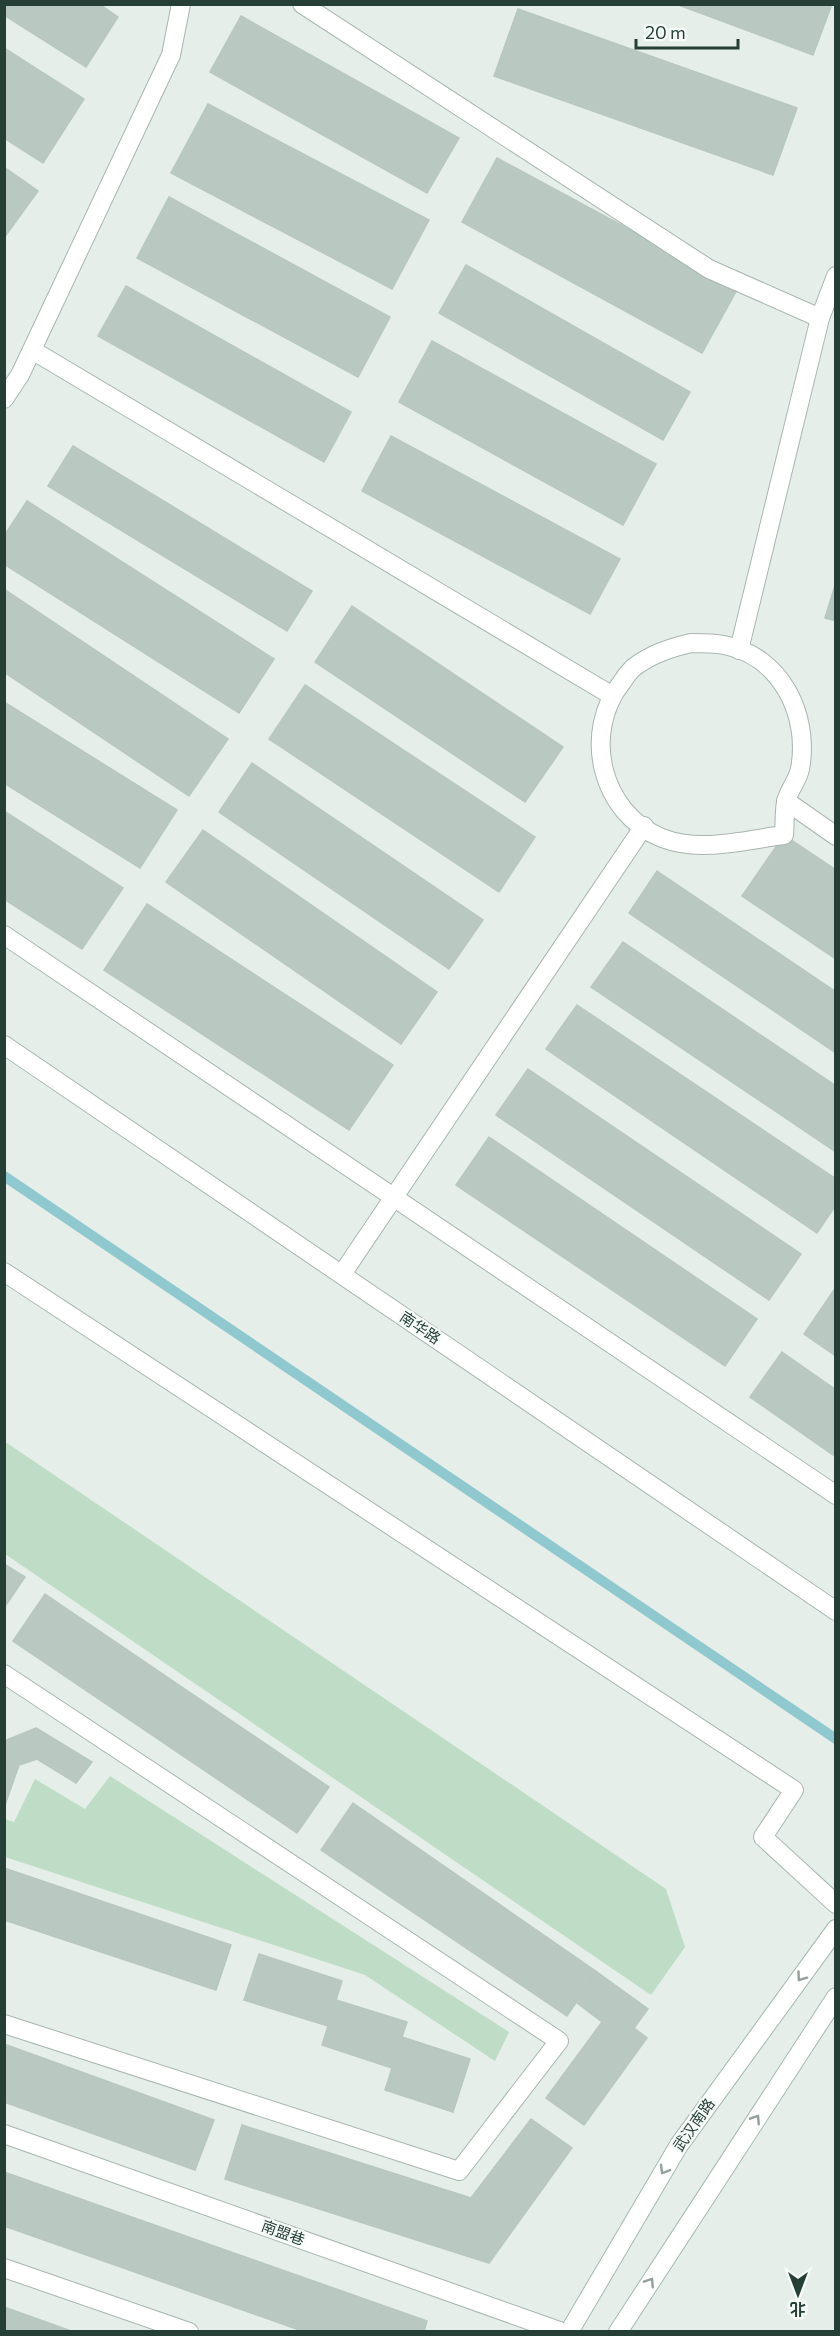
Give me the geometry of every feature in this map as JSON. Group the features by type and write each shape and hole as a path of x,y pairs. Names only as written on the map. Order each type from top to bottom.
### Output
{"street":[{"path":"4,399 20,375 171,55 181,4"},
{"path":"302,4 709,269 820,318"},
{"path":"739,650 820,318 836,276"},
{"path":"32,350 611,695"},
{"path":"691,643 724,645 755,657 780,679 797,707 804,739 800,771 786,801 784,835 696,845 662,838 633,819 611,792 600,759 601,726 611,695 632,669 659,651 691,643"},
{"path":"786,801 836,836"},
{"path":"342,1274 644,826"},
{"path":"4,935 836,1495"},
{"name":"南华路","path":"4,1045 836,1611"},
{"path":"4,1272 794,1790 763,1837 836,1904"},
{"path":"4,1674 559,2041 459,2171 4,2024"},
{"name":"武汉南路","path":"569,2331 679,2145 836,1929"},
{"path":"618,2331 836,1997"},
{"name":"南盟巷","path":"4,2134 562,2331"},
{"path":"4,2268 189,2331"}],"green space":[{"path":"4,1441 666,1889 685,1947 651,1995 5,1554"},
{"path":"110,1776 509,2032 495,2061 365,1975 5,1857 5,1819 14,1822 35,1779 85,1809"}],"building":[{"path":"4,4 99,4 118,17 86,67 4,15"},
{"path":"676,4 832,4 813,55"},
{"path":"518,9 797,108 773,175 494,76"},
{"path":"241,16 459,138 427,193 210,72"},
{"path":"4,48 84,99 43,163 4,138"},
{"path":"208,104 429,220 392,289 171,173"},
{"path":"497,158 738,288 702,353 462,222"},
{"path":"4,167 38,191 4,238"},
{"path":"169,197 390,317 358,377 137,258"},
{"path":"466,265 690,392 663,440 439,313"},
{"path":"126,286 351,412 324,462 98,336"},
{"path":"432,341 656,464 623,525 399,402"},
{"path":"391,436 620,559 590,614 362,491"},
{"path":"73,446 312,591 287,631 48,486"},
{"path":"27,501 274,659 239,713 4,564 4,536"},
{"path":"836,582 836,621 825,618"},
{"path":"4,589 228,739 189,796 4,672"},
{"path":"352,606 563,747 525,802 315,662"},
{"path":"305,685 535,837 499,892 269,739"},
{"path":"4,702 177,810 140,868 4,783"},
{"path":"252,763 483,920 449,969 219,812"},
{"path":"4,811 123,888 82,949 4,899"},
{"path":"203,830 437,992 401,1044 166,882"},
{"path":"784,835 836,870 836,959 742,896"},
{"path":"657,871 836,992 836,1053 629,913"},
{"path":"147,904 393,1065 349,1130 104,970"},
{"path":"623,942 836,1086 836,1152 591,987"},
{"path":"577,1005 836,1179 836,1205 817,1233 546,1049"},
{"path":"528,1069 801,1254 769,1300 496,1115"},
{"path":"489,1137 757,1319 725,1366 456,1185"},
{"path":"834,1290 836,1291 836,1356 804,1334"},
{"path":"782,1352 836,1390 836,1457 750,1397"},
{"path":"4,1564 25,1577 4,1608"},
{"path":"45,1594 329,1787 297,1833 13,1641"},
{"path":"36,1728 92,1762 76,1783 37,1759 19,1765 4,1808 4,1741"},
{"path":"353,1803 597,1972 567,2016 321,1850"},
{"path":"4,1868 231,1945 216,1990 4,1920"},
{"path":"259,1954 342,1981 336,2000 407,2022 402,2037 470,2059 453,2112 385,2090 392,2068 322,2045 328,2026 244,2000"},
{"path":"597,1972 648,2009 634,2028 647,2038 584,2125 546,2098 602,2022 576,2002"},
{"path":"4,2044 214,2120 195,2170 4,2102"},
{"path":"531,2119 572,2148 489,2263 225,2179 242,2125 471,2198"},
{"path":"4,2172 427,2321 424,2332 305,2332 4,2226"},
{"path":"4,2307 74,2332 4,2332"}],"waterway":[{"path":"4,1176 836,1739"}]}
